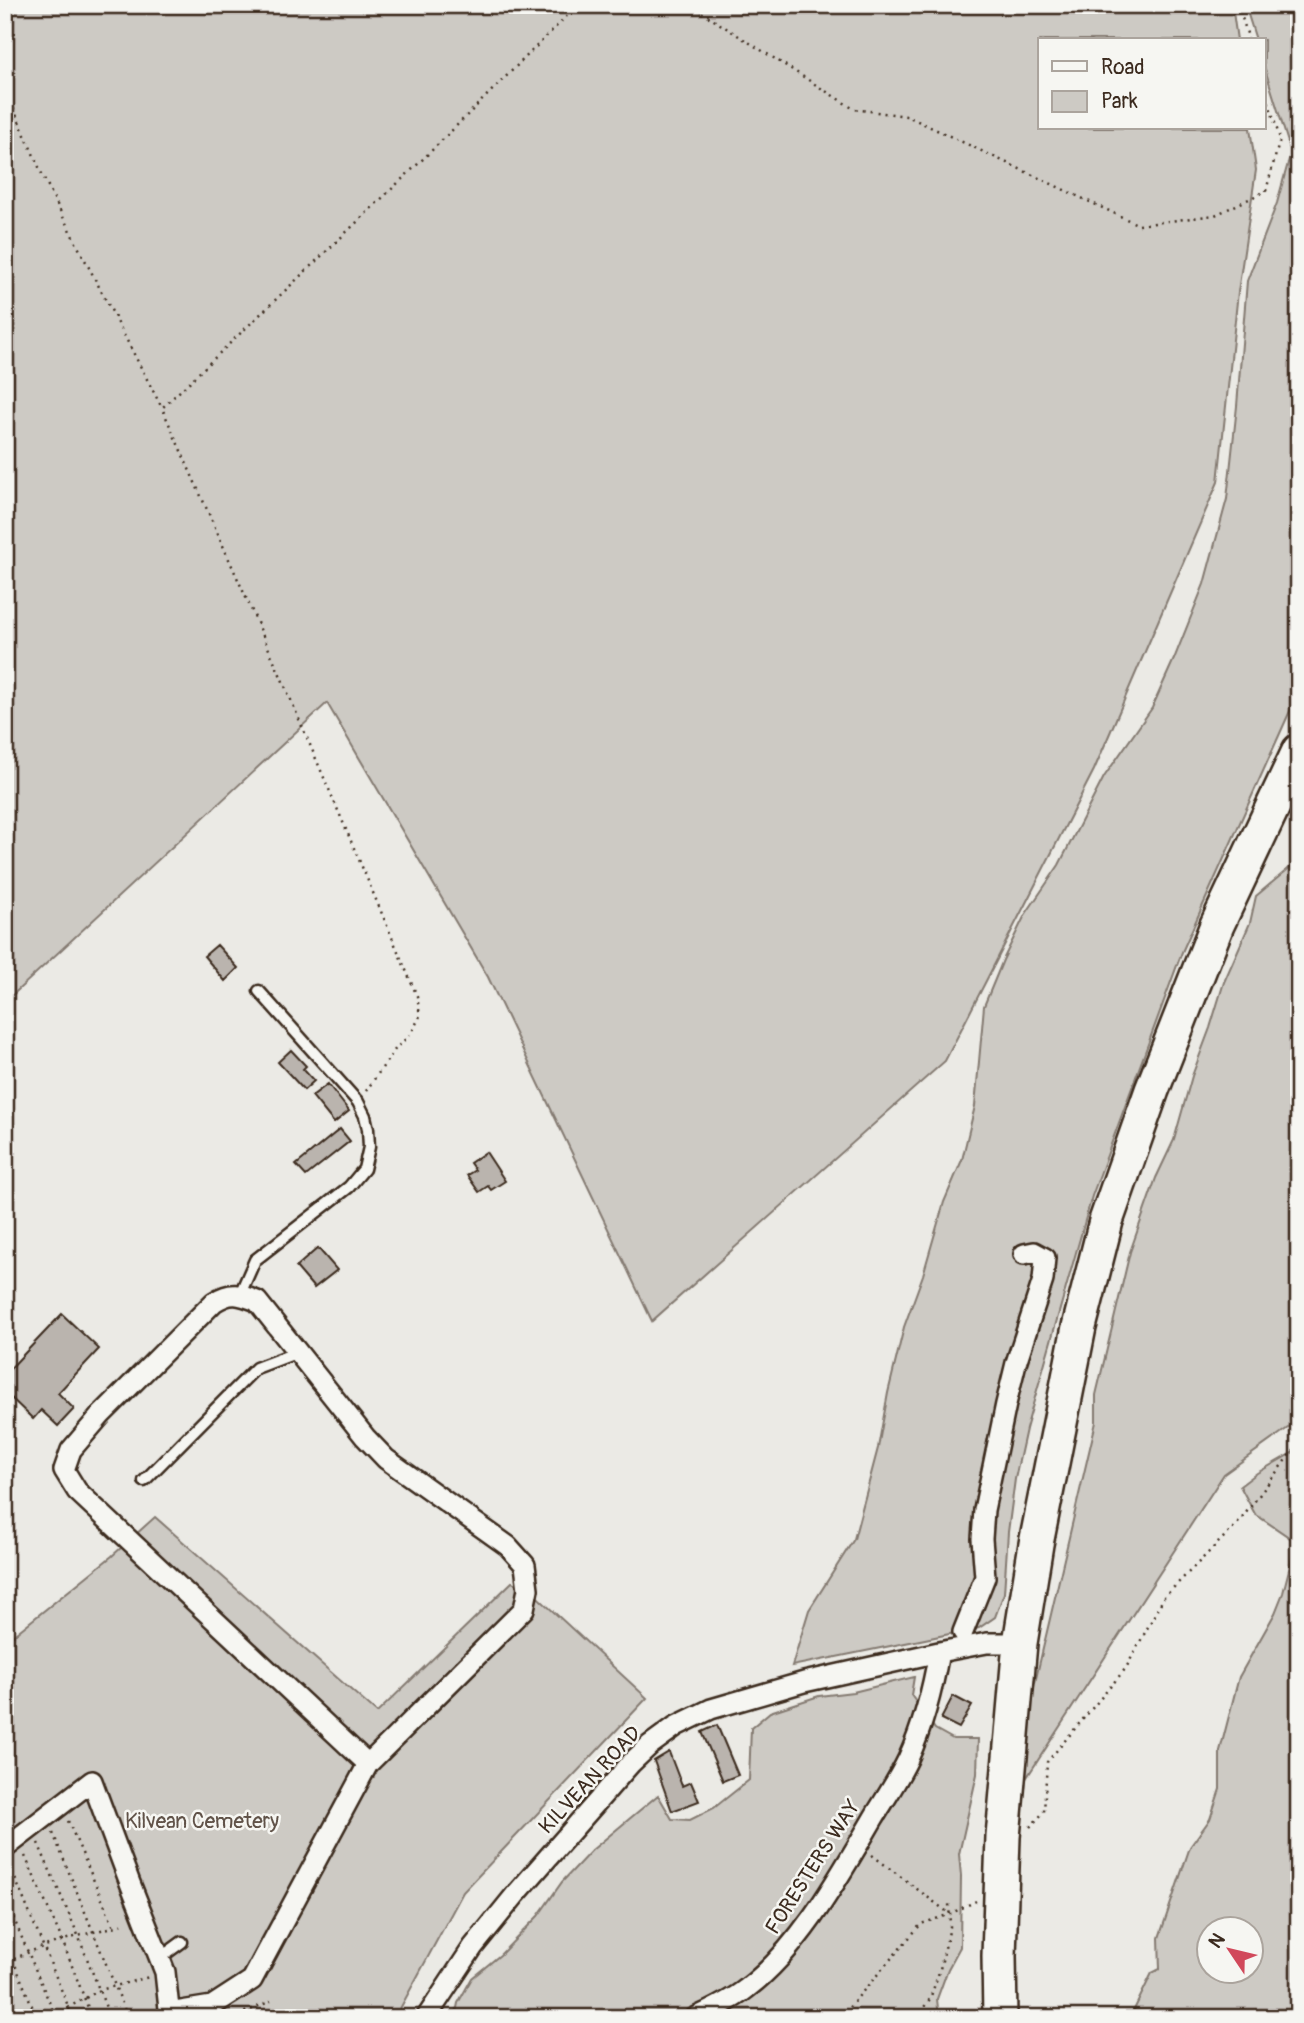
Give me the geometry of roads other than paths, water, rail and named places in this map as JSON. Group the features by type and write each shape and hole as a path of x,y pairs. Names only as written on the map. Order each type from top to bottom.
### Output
{"highway":[{"path":"1000,2018 1003,1837 1020,1643 1036,1544 1079,1327 1106,1221 1152,1090 1217,926 1299,751"}],"street":[{"path":"963,1632 985,1577 982,1539 987,1495 1016,1363 1043,1280 1045,1258 1034,1252 1024,1254"},
{"path":"29,1833 92,1781 163,1965 169,2015 210,2012 252,1980 368,1764 524,1609 528,1589 526,1565 508,1546 386,1459 365,1437 257,1301 240,1294 224,1295 101,1415 71,1450 64,1470 77,1491 368,1764"},
{"name":"KILVEAN ROAD","path":"426,2018 473,1947 516,1894 631,1763 676,1726 711,1709 804,1682 987,1643 1020,1643"},
{"name":"FORESTERS WAY","path":"695,2018 746,1990 781,1956 814,1913 908,1760 926,1705 939,1652"}],"lane":[{"path":"240,1294 256,1260 349,1187 364,1169 369,1147 365,1116 358,1102 259,991"},
{"path":"144,1481 256,1368 298,1352"},
{"path":"163,1965 182,1942"}],"park label":[{"name":"Kilvean Cemetery","path":"202,1821"}]}
